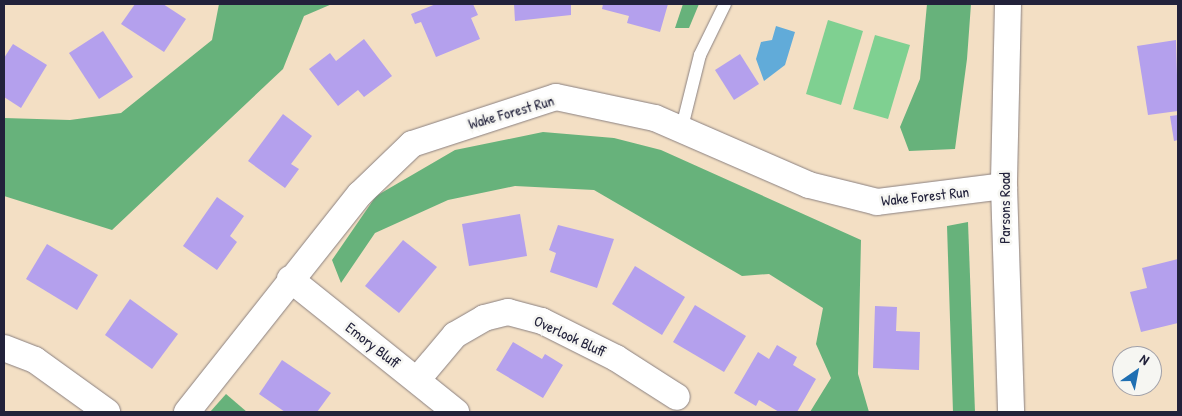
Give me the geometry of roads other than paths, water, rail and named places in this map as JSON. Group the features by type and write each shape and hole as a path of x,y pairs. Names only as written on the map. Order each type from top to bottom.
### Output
{"street":[{"name":"Parsons Road","path":"1008,4 1004,186 1010,412"},
{"name":"Wake Forest Run","path":"187,412 360,194 412,144 556,97 682,127 809,185 876,202 1004,186"},
{"name":"Emory Bluff","path":"290,280 456,412"},
{"name":"Overlook Bluff","path":"417,380 455,335 484,318 508,312 542,321 616,358 677,397"},
{"path":"4,348 35,360 107,412"}],"lane":[{"path":"682,127 700,56 725,4"}],"water":[{"path":"776,26 795,32 785,65 764,81 756,59 761,42 772,40"}]}
